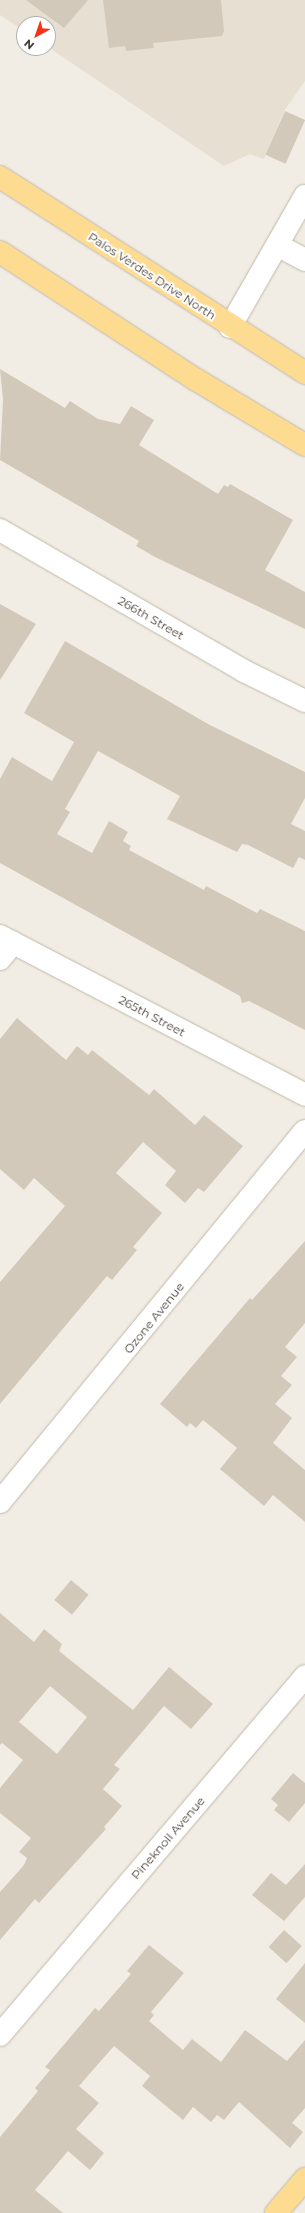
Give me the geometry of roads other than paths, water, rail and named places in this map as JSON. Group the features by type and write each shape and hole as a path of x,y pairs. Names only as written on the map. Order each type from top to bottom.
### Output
{"main road":[{"name":"Palos Verdes Drive North","path":"0,177 230,327 305,373"},
{"path":"0,252 305,446"},
{"path":"276,2213 305,2179"}],"street":[{"path":"230,327 305,196"},
{"path":"277,245 305,260"},
{"name":"266th Street","path":"0,530 244,671 305,701"},
{"name":"265th Street","path":"4,946 305,1095"},
{"name":"Ozone Avenue","path":"0,1502 305,1131"},
{"name":"Pineknoll Avenue","path":"0,2035 29,1999 305,1676"}]}
